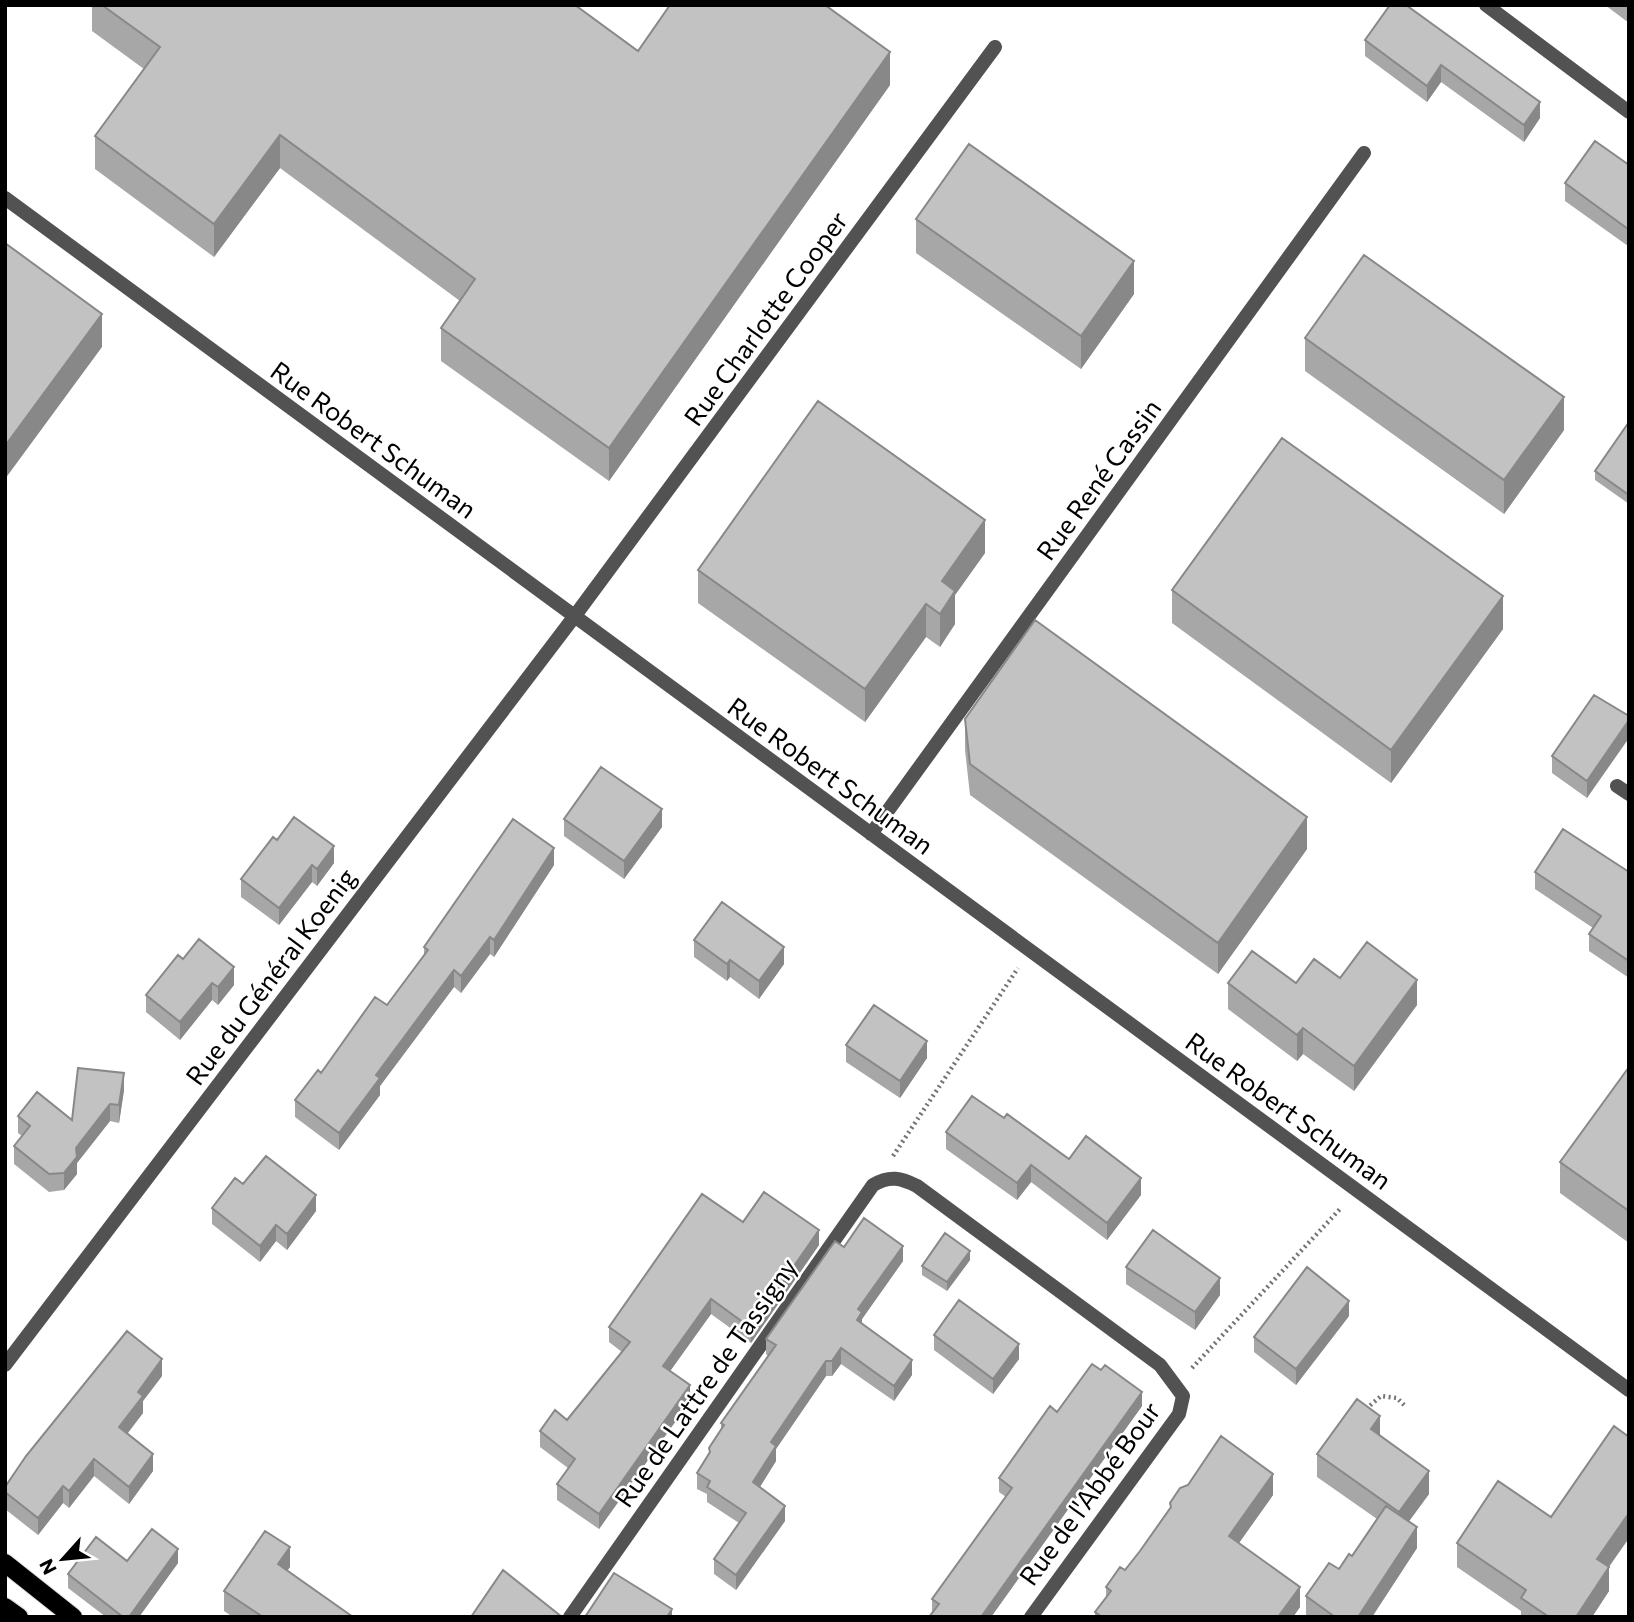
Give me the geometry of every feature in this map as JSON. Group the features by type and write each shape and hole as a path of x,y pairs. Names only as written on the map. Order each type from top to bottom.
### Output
{"main road":[{"path":"5,1563 73,1617"},
{"path":"5,1607 19,1617"}],"street":[{"path":"1486,5 1629,112"},
{"name":"Rue Charlotte Cooper","path":"574,617 995,47"},
{"name":"Rue René Cassin","path":"871,834 1364,153"},
{"name":"Rue Robert Schuman","path":"5,198 1629,1390"},
{"name":"Rue du Général Koenig","path":"5,1365 574,617"},
{"path":"883,1179 900,1178 917,1186 1160,1365 1180,1390"},
{"name":"Rue de Lattre de Tassigny","path":"570,1617 873,1185 883,1179"},
{"name":"Rue de l'Abbé Bour","path":"1031,1617 1179,1414 1180,1390"}],"path":[{"path":"883,1179 896,1149 1030,950"},
{"path":"1180,1390 1357,1191"},
{"path":"1357,1416 1381,1396 1397,1398 1404,1405"}],"building":[{"path":"102,5 575,5 638,51 670,5 825,5 890,52 609,448 441,328 475,279 280,135 214,224 95,136 160,47"},
{"path":"1390,5 1406,5 1540,102 1524,125 1441,65 1427,86 1365,40"},
{"path":"1595,141 1629,165 1628,229 1565,183"},
{"path":"969,144 1134,261 1081,336 916,219"},
{"path":"5,243 102,314 5,446"},
{"path":"1364,255 1564,397 1504,480 1305,338"},
{"path":"818,401 985,520 942,581 955,591 940,614 926,604 865,689 698,570"},
{"path":"1629,422 1629,495 1595,471"},
{"path":"1282,438 1503,596 1391,750 1172,590"},
{"path":"1035,620 1307,817 1218,943 970,764 965,719"},
{"path":"1594,695 1629,716 1629,720 1587,781 1552,756"},
{"path":"601,767 662,809 624,861 564,819"},
{"path":"294,817 334,846 317,869 312,865 279,908 241,879 273,837 277,840"},
{"path":"513,819 554,848 494,940 490,937 461,976 454,970 376,1075 380,1078 339,1133 295,1100 318,1070 321,1073 375,997 387,1005 428,950 424,947"},
{"path":"1563,829 1629,872 1629,961 1589,934 1601,916 1535,872"},
{"path":"722,902 784,947 759,981 730,960 727,964 694,940"},
{"path":"199,939 234,967 218,987 212,983 180,1022 146,995 178,955 183,959"},
{"path":"1367,942 1417,980 1354,1066 1303,1028 1297,1035 1228,983 1252,951 1296,983 1314,959 1340,978"},
{"path":"874,1005 927,1041 900,1081 846,1045"},
{"path":"1629,1067 1629,1211 1560,1162"},
{"path":"78,1068 124,1073 119,1105 110,1104 76,1148 77,1157 64,1173 49,1174 14,1146 30,1126 18,1116 37,1092 72,1120"},
{"path":"972,1096 1004,1118 1007,1114 1069,1159 1086,1136 1141,1178 1107,1223 1031,1165 1017,1183 946,1132"},
{"path":"266,1156 316,1195 287,1234 276,1225 260,1246 212,1208 235,1178 243,1184"},
{"path":"764,1192 819,1230 751,1328 711,1299 663,1366 690,1385 599,1514 557,1484 575,1459 540,1431 555,1410 567,1420 630,1342 609,1327 702,1194 743,1222"},
{"path":"864,1218 903,1246 858,1309 862,1312 857,1320 912,1360 894,1386 841,1348 832,1361 826,1361 771,1442 776,1446 753,1482 785,1506 736,1575 714,1559 746,1513 707,1487 710,1481 697,1473 724,1425 721,1423 776,1345 766,1339 835,1241 844,1247"},
{"path":"1153,1230 1220,1278 1195,1312 1126,1267"},
{"path":"945,1233 970,1251 947,1282 922,1266"},
{"path":"1307,1267 1349,1301 1296,1369 1254,1337"},
{"path":"959,1300 1019,1344 993,1379 934,1335"},
{"path":"127,1331 162,1359 138,1392 143,1396 119,1427 153,1454 129,1487 94,1459 69,1491 63,1486 38,1518 5,1492 5,1487 26,1456"},
{"path":"1092,1364 1101,1370 1105,1365 1142,1392 981,1617 929,1617 939,1604 932,1599 1012,1488 999,1478 1050,1406 1057,1412"},
{"path":"1357,1399 1380,1416 1371,1429 1429,1471 1399,1512 1317,1454"},
{"path":"1614,1426 1629,1437 1629,1513 1597,1559 1609,1567 1576,1617 1549,1617 1521,1598 1526,1590 1457,1543 1498,1481 1551,1517"},
{"path":"1221,1436 1273,1474 1229,1536 1300,1587 1278,1617 1102,1617 1095,1612 1111,1591 1106,1587 1120,1567 1125,1570 1140,1551 1171,1507 1170,1503 1180,1488 1188,1485"},
{"path":"1386,1506 1417,1527 1358,1617 1335,1617 1306,1596 1329,1563 1339,1569 1349,1554 1352,1556"},
{"path":"152,1529 178,1549 129,1617 123,1617 68,1574 96,1537 127,1561"},
{"path":"265,1531 290,1547 278,1564 353,1617 263,1617 224,1591"},
{"path":"503,1570 562,1617 471,1617"},
{"path":"614,1573 672,1609 667,1617 585,1617"}]}
